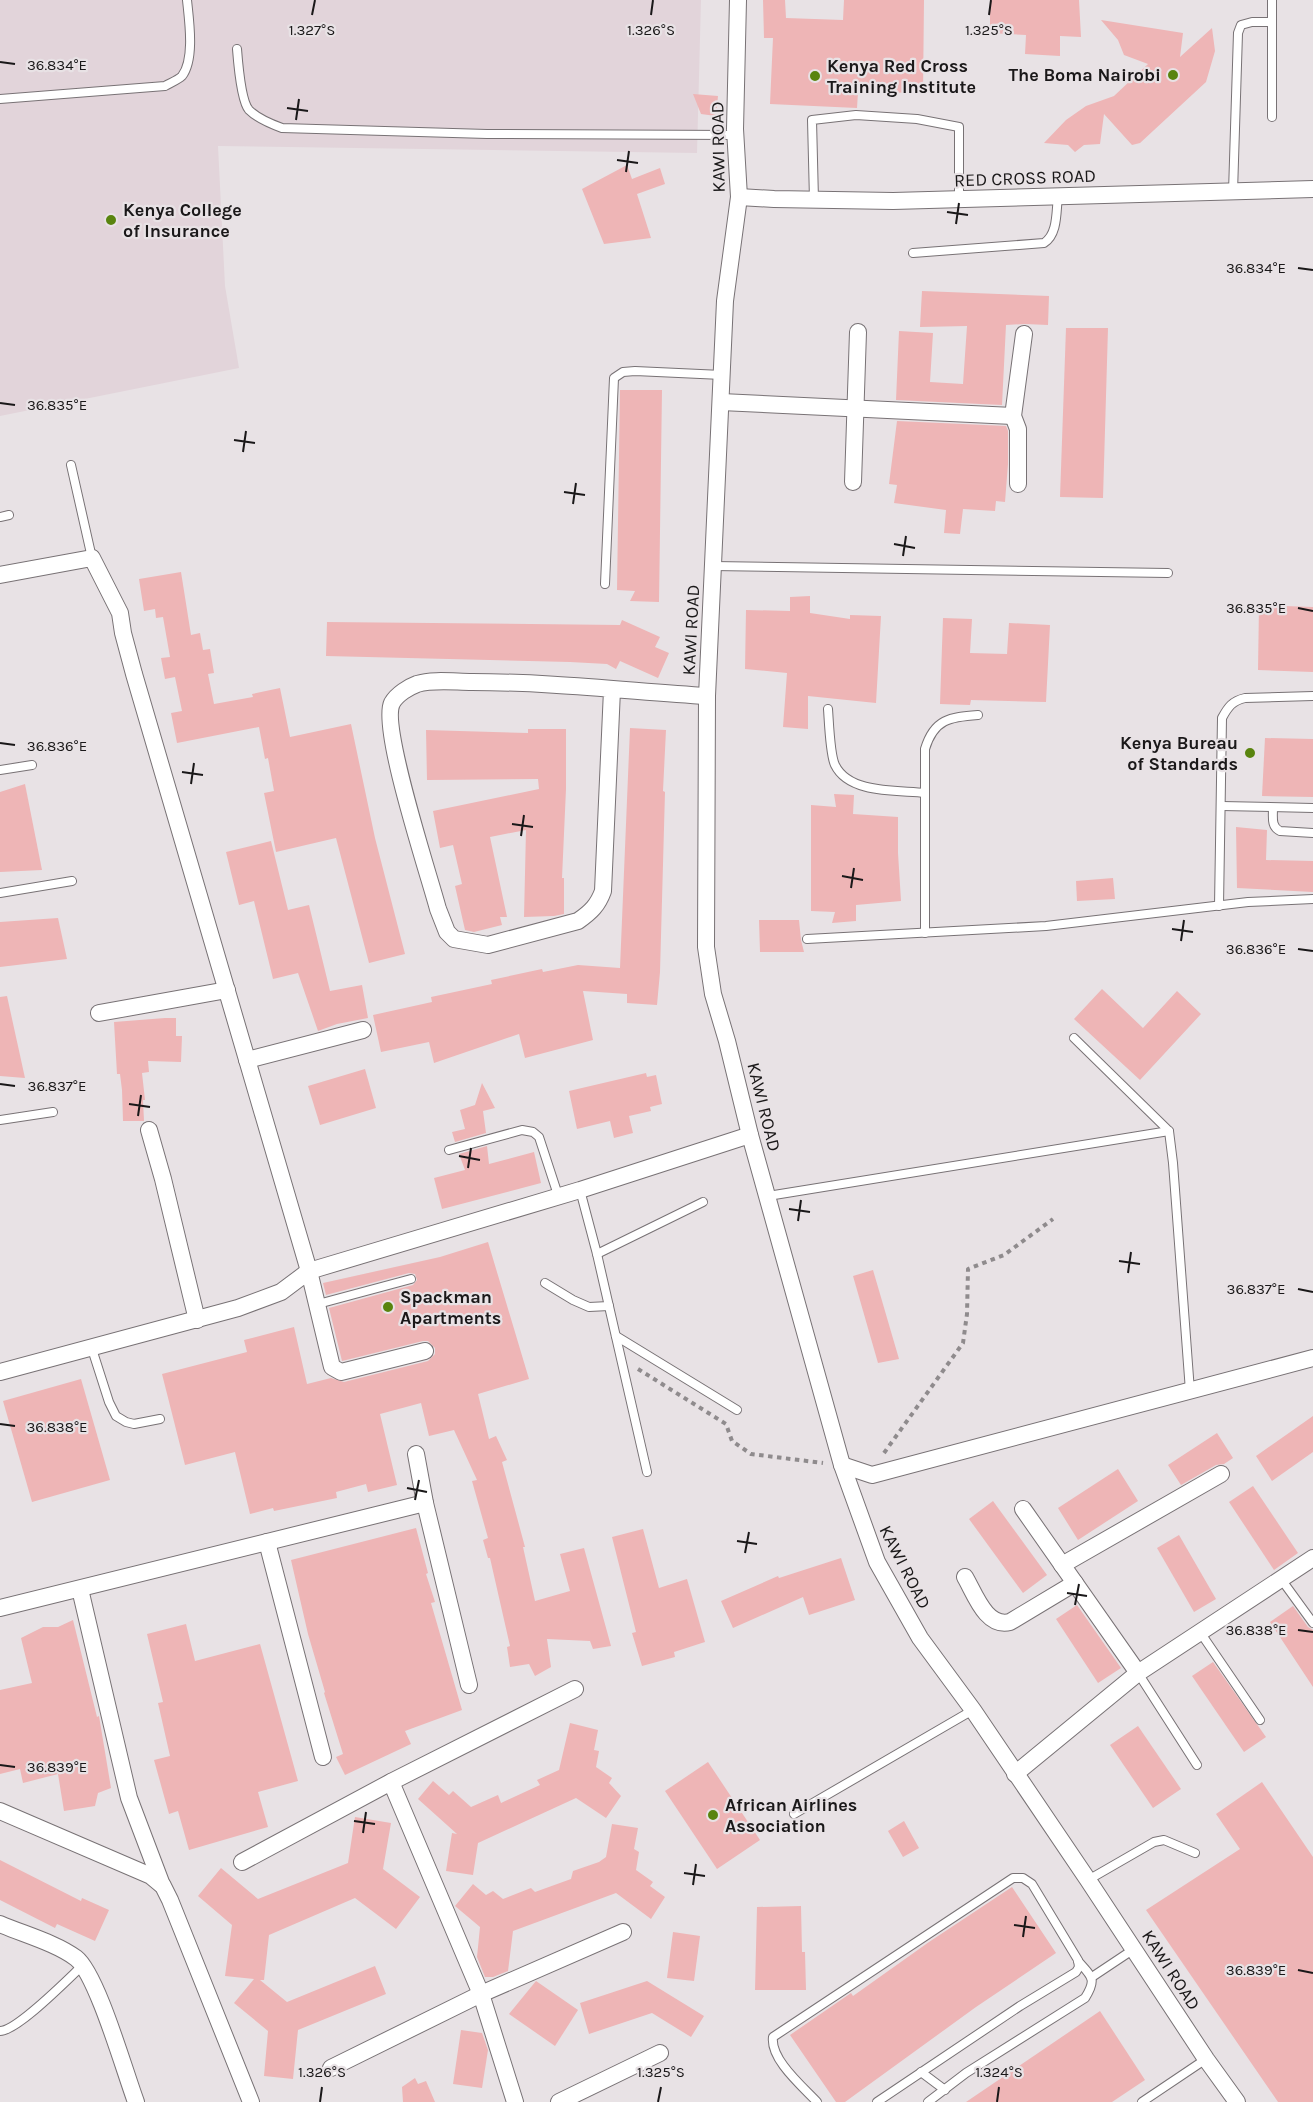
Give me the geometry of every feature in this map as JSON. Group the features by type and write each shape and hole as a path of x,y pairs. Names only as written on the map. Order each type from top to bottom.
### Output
{"street":[{"name":"KAWI ROAD","path":"738,0 736,135 739,197 725,301 707,696 706,947 713,994 842,1465 877,1562 920,1638 973,1710 1237,2102"},
{"name":"RED CROSS ROAD","path":"739,197 814,200 959,199 1313,189"},
{"path":"853,483 858,332"},
{"path":"1018,484 1018,429 1013,416 1024,334"},
{"path":"721,402 1013,416"},
{"path":"0,575 92,558 120,613 134,674 309,1271 332,1367 341,1372 425,1352"},
{"path":"612,690 603,891 598,904 591,913 578,921 488,945 454,939 447,932 438,909 397,764 390,729 389,716 392,703 406,689 418,683 507,682 707,696"},
{"path":"99,1013 227,990"},
{"path":"247,1060 363,1030"},
{"path":"149,1130 197,1320"},
{"path":"0,1372 238,1308 281,1292 309,1271 580,1190 750,1135"},
{"path":"842,1465 872,1475 1313,1358"},
{"path":"416,1454 425,1503 469,1685"},
{"path":"1062,1565 1221,1474"},
{"path":"0,1608 425,1503"},
{"path":"1023,1509 1138,1673"},
{"path":"267,1542 323,1757"},
{"path":"1016,1774 1138,1673 1313,1558"},
{"path":"964,1577 989,1617 1003,1624 1011,1622 1075,1583"},
{"path":"80,1589 129,1798 251,2102"},
{"path":"242,1862 391,1782 575,1689"},
{"path":"391,1782 481,1994 515,2102"},
{"path":"0,1811 150,1876 163,1886"},
{"path":"0,1924 77,1959 89,1976 99,1998 136,2102"},
{"path":"331,2068 481,1994 623,1932"},
{"path":"559,2102 660,2053"}],"lane":[{"path":"0,99 165,86 182,76 188,62 190,39 187,0"},
{"path":"1272,0 1272,117"},
{"path":"1233,192 1238,33 1241,25 1252,22 1272,22"},
{"path":"237,49 241,84 248,108 265,122 282,128 487,134 736,135"},
{"path":"814,200 812,120 856,115 917,119 959,127 959,199"},
{"path":"913,253 1044,243 1053,233 1058,196"},
{"path":"605,584 614,378 623,372 634,371 722,375"},
{"path":"71,465 92,558"},
{"path":"713,566 1167,573"},
{"path":"1219,906 1222,718 1228,706 1234,701 1245,698 1313,696"},
{"path":"828,709 834,763 844,779 870,788 925,793"},
{"path":"925,933 925,793 926,749 929,735 940,723 950,718 978,715"},
{"path":"0,770 32,765"},
{"path":"1222,806 1313,808"},
{"path":"1273,808 1276,829 1313,832"},
{"path":"0,893 72,880"},
{"path":"807,939 1046,926 1219,906 1313,899"},
{"path":"1074,1038 1169,1131 1190,1390"},
{"path":"0,1120 53,1112"},
{"path":"449,1149 522,1130 533,1132 538,1137 558,1195"},
{"path":"768,1196 1169,1131"},
{"path":"580,1190 622,1358 647,1472"},
{"path":"597,1254 703,1202"},
{"path":"318,1304 411,1279"},
{"path":"544,1283 573,1300 589,1306 609,1306"},
{"path":"616,1336 737,1410"},
{"path":"92,1349 109,1402 116,1416 134,1424 160,1419"},
{"path":"1281,1579 1313,1623"},
{"path":"1200,1632 1260,1720"},
{"path":"1138,1673 1197,1765"},
{"path":"794,1814 973,1710"},
{"path":"1088,1880 1154,1842 1164,1840 1195,1853"},
{"path":"817,2102 778,2058 772,2045 773,2037 1012,1878 1023,1878 1032,1884 1078,1960 1092,1977 1093,1986 1086,1998 966,2073 928,2102"},
{"path":"1092,1977 1134,1949"},
{"path":"877,2102 1020,2006 1070,1977 1076,1972 1078,1960"},
{"path":"0,2031 5,2031 19,2023 82,1966"},
{"path":"1142,2102 1206,2059"},
{"path":"921,2072 945,2090"}],"path":[{"path":"872,1475 908,1418 963,1343 967,1314 968,1269 1004,1255 1053,1219"},
{"path":"622,1358 726,1424 732,1441 751,1454 842,1465"}],"shaded area":[{"name":"Kenya College of Insurance","path":"0,0 701,0 697,153 218,146 225,286 239,368 0,416"}],"building":[{"path":"763,0 785,0 786,18 843,20 844,0 924,0 923,93 858,92 857,108 770,104 773,38 764,38"},
{"path":"990,0 1079,0 1081,37 1060,36 1060,56 1025,54 1026,35 990,33"},
{"path":"1101,20 1183,33 1180,57 1212,28 1215,51 1206,82 1140,143 1132,145 1104,114 1100,144 1084,145 1075,152 1068,145 1044,143 1066,120 1086,106 1114,96 1148,64 1124,55 1118,40"},
{"path":"693,94 718,96 716,116 701,114"},
{"path":"627,165 632,179 660,168 665,184 637,194 651,238 604,244 582,189"},
{"path":"922,291 1049,296 1048,325 1006,325 1002,405 896,400 899,331 933,333 930,382 963,384 967,326 920,327"},
{"path":"1066,328 1108,328 1103,498 1060,497"},
{"path":"620,390 662,390 659,602 630,601 635,591 617,590"},
{"path":"897,421 1006,426 1008,464 1005,502 996,501 995,511 963,509 960,534 944,533 946,510 894,503 897,485 889,484"},
{"path":"181,572 191,635 200,633 203,650 210,649 214,673 208,674 214,704 253,697 252,694 280,688 290,737 351,724 375,838 405,954 369,963 336,838 276,852 264,793 274,791 259,727 177,743 171,713 182,711 175,677 165,679 161,658 170,657 163,617 156,618 155,609 144,611 139,579"},
{"path":"810,596 810,613 850,619 850,615 881,616 876,703 808,696 808,729 783,727 787,673 745,669 746,610 790,611 790,597"},
{"path":"1259,605 1313,607 1313,672 1258,670"},
{"path":"943,618 972,619 970,653 1007,654 1009,623 1050,625 1046,702 971,700 970,705 940,704"},
{"path":"622,620 660,637 655,647 669,653 658,678 620,661 616,669 607,664 570,662 326,656 327,622 620,625"},
{"path":"630,728 666,730 660,972 657,1005 627,1003 627,994 583,991 593,1040 525,1058 519,1034 434,1063 429,1042 381,1052 373,1015 432,1002 431,997 492,984 491,980 542,969 543,972 578,965 620,968"},
{"path":"528,729 566,729 562,878 564,878 564,914 524,917 526,830 490,837 507,917 500,917 502,925 474,932 465,930 455,886 462,884 453,845 440,848 433,811 539,789 538,779 427,780 426,730 528,733"},
{"path":"1265,738 1313,739 1313,797 1262,796"},
{"path":"25,784 42,870 0,872 0,792"},
{"path":"834,794 854,795 853,814 898,817 901,901 856,905 856,921 832,923 835,912 811,911 811,805 836,807"},
{"path":"1236,827 1267,830 1266,860 1313,861 1313,892 1237,888"},
{"path":"271,841 288,910 309,905 330,991 362,985 368,1018 337,1024 318,1031 298,973 273,979 254,901 239,905 226,852"},
{"path":"1113,878 1115,899 1077,901 1076,881"},
{"path":"58,918 67,959 0,967 0,922"},
{"path":"759,920 799,920 804,952 760,952"},
{"path":"1102,989 1143,1028 1177,991 1201,1014 1140,1080 1074,1019"},
{"path":"7,996 25,1078 0,1076 0,997"},
{"path":"176,1018 176,1036 182,1036 181,1062 148,1061 149,1072 142,1073 145,1100 143,1100 144,1121 123,1121 122,1090 120,1074 117,1074 114,1022"},
{"path":"365,1069 376,1108 320,1125 308,1086"},
{"path":"646,1073 647,1077 656,1075 662,1104 650,1107 651,1111 629,1116 633,1133 614,1138 610,1121 577,1129 569,1091"},
{"path":"482,1083 495,1108 483,1111 486,1133 455,1142 452,1132 465,1129 460,1110 475,1105"},
{"path":"487,1146 489,1164 534,1152 541,1183 442,1209 434,1178 465,1170 459,1154"},
{"path":"488,1242 529,1379 478,1394 489,1439 496,1436 507,1460 502,1462 525,1547 523,1547 535,1601 570,1591 560,1554 584,1548 611,1646 593,1649 590,1641 547,1639 551,1667 535,1676 529,1664 510,1667 507,1647 510,1646 490,1558 488,1558 483,1540 488,1538 472,1481 477,1480 454,1430 429,1436 421,1403 380,1414 397,1485 368,1492 366,1484 336,1492 337,1498 250,1514 235,1452 185,1465 162,1374 247,1352 244,1340 294,1327 307,1384 331,1378 344,1382 428,1361 435,1354 435,1348 428,1341 423,1341 342,1361 329,1308 413,1285 417,1280 415,1274 409,1273 326,1295 323,1283 440,1257"},
{"path":"873,1270 899,1359 878,1363 853,1276"},
{"path":"81,1379 110,1480 32,1502 3,1401"},
{"path":"1313,1416 1313,1452 1272,1481 1256,1456"},
{"path":"1217,1433 1233,1458 1181,1485 1168,1465"},
{"path":"1118,1469 1138,1501 1078,1540 1058,1508"},
{"path":"1253,1486 1298,1553 1274,1570 1229,1502"},
{"path":"993,1501 1047,1575 1023,1593 969,1519"},
{"path":"416,1528 435,1602 431,1603 462,1710 405,1731 411,1744 345,1775 336,1757 343,1754 308,1634 291,1560"},
{"path":"643,1529 659,1588 687,1579 705,1642 674,1652 675,1657 642,1666 632,1633 636,1632 612,1537"},
{"path":"1179,1535 1216,1599 1194,1612 1157,1548"},
{"path":"841,1558 855,1600 809,1615 803,1597 733,1628 721,1601 778,1576 779,1578"},
{"path":"1077,1605 1121,1668 1098,1683 1056,1619"},
{"path":"1293,1606 1308,1627 1313,1630 1313,1687 1270,1622"},
{"path":"73,1620 97,1717 99,1716 111,1788 98,1793 95,1806 64,1811 58,1774 23,1783 20,1769 0,1774 0,1690 32,1683 21,1638 43,1627 58,1627"},
{"path":"186,1624 195,1661 260,1644 298,1781 258,1792 268,1827 189,1850 178,1811 169,1814 154,1760 170,1756 158,1703 163,1702 147,1634"},
{"path":"1213,1662 1266,1737 1244,1752 1192,1676"},
{"path":"570,1723 598,1730 594,1750 599,1751 596,1767 612,1778 609,1783 621,1796 606,1818 576,1798 478,1843 473,1875 446,1871 452,1833 457,1834 418,1799 433,1781 449,1795 453,1791 471,1807 498,1795 501,1803 540,1785 537,1780 559,1770"},
{"path":"1138,1726 1181,1789 1153,1808 1110,1745"},
{"name":"African Airlines Association","path":"708,1762 760,1840 717,1869 665,1791"},
{"path":"1262,1782 1313,1857 1313,2102 1278,2102 1146,1910 1240,1849 1216,1814"},
{"path":"355,1817 391,1823 383,1869 420,1897 396,1929 355,1898 269,1935 264,1980 260,1980 287,2002 375,1966 386,1994 298,2030 293,2079 264,2076 268,2031 234,2003 254,1979 225,1976 232,1925 198,1896 221,1868 258,1899 348,1863"},
{"path":"904,1821 919,1848 903,1857 888,1831"},
{"path":"612,1824 638,1828 634,1849 639,1852 636,1870 653,1882 650,1886 665,1897 651,1919 616,1893 513,1931 508,1971 493,1977 485,1977 477,1957 480,1927 455,1906 473,1884 486,1895 493,1891 503,1899 531,1888 535,1892 571,1879 573,1871 599,1862 606,1857"},
{"path":"0,1860 81,1901 82,1898 109,1910 95,1941 57,1924 55,1928 0,1900"},
{"path":"1012,1887 1056,1953 976,2007 845,2102 836,2102 790,2035 851,1993 853,1996"},
{"path":"801,1906 806,1990 755,1990 757,1907"},
{"path":"673,1932 700,1936 694,1981 667,1978"},
{"path":"536,1981 578,2010 555,2046 509,2014"},
{"path":"647,1981 704,2016 691,2037 652,2013 589,2034 580,2003"},
{"path":"1100,2011 1145,2080 1112,2102 966,2102"},
{"path":"461,2030 482,2033 488,2050 482,2088 453,2084"},
{"path":"415,2078 418,2084 426,2081 435,2102 403,2102 402,2087"}],"place":[{"name":"The Boma Nairobi","path":"1173,75"},
{"name":"Kenya Red Cross Training Institute","path":"815,76"},
{"name":"Kenya College of Insurance","path":"111,220"},
{"name":"Kenya Bureau of Standards","path":"1250,753"},
{"name":"Spackman Apartments","path":"388,1307"},
{"name":"African Airlines Association","path":"713,1815"}]}
